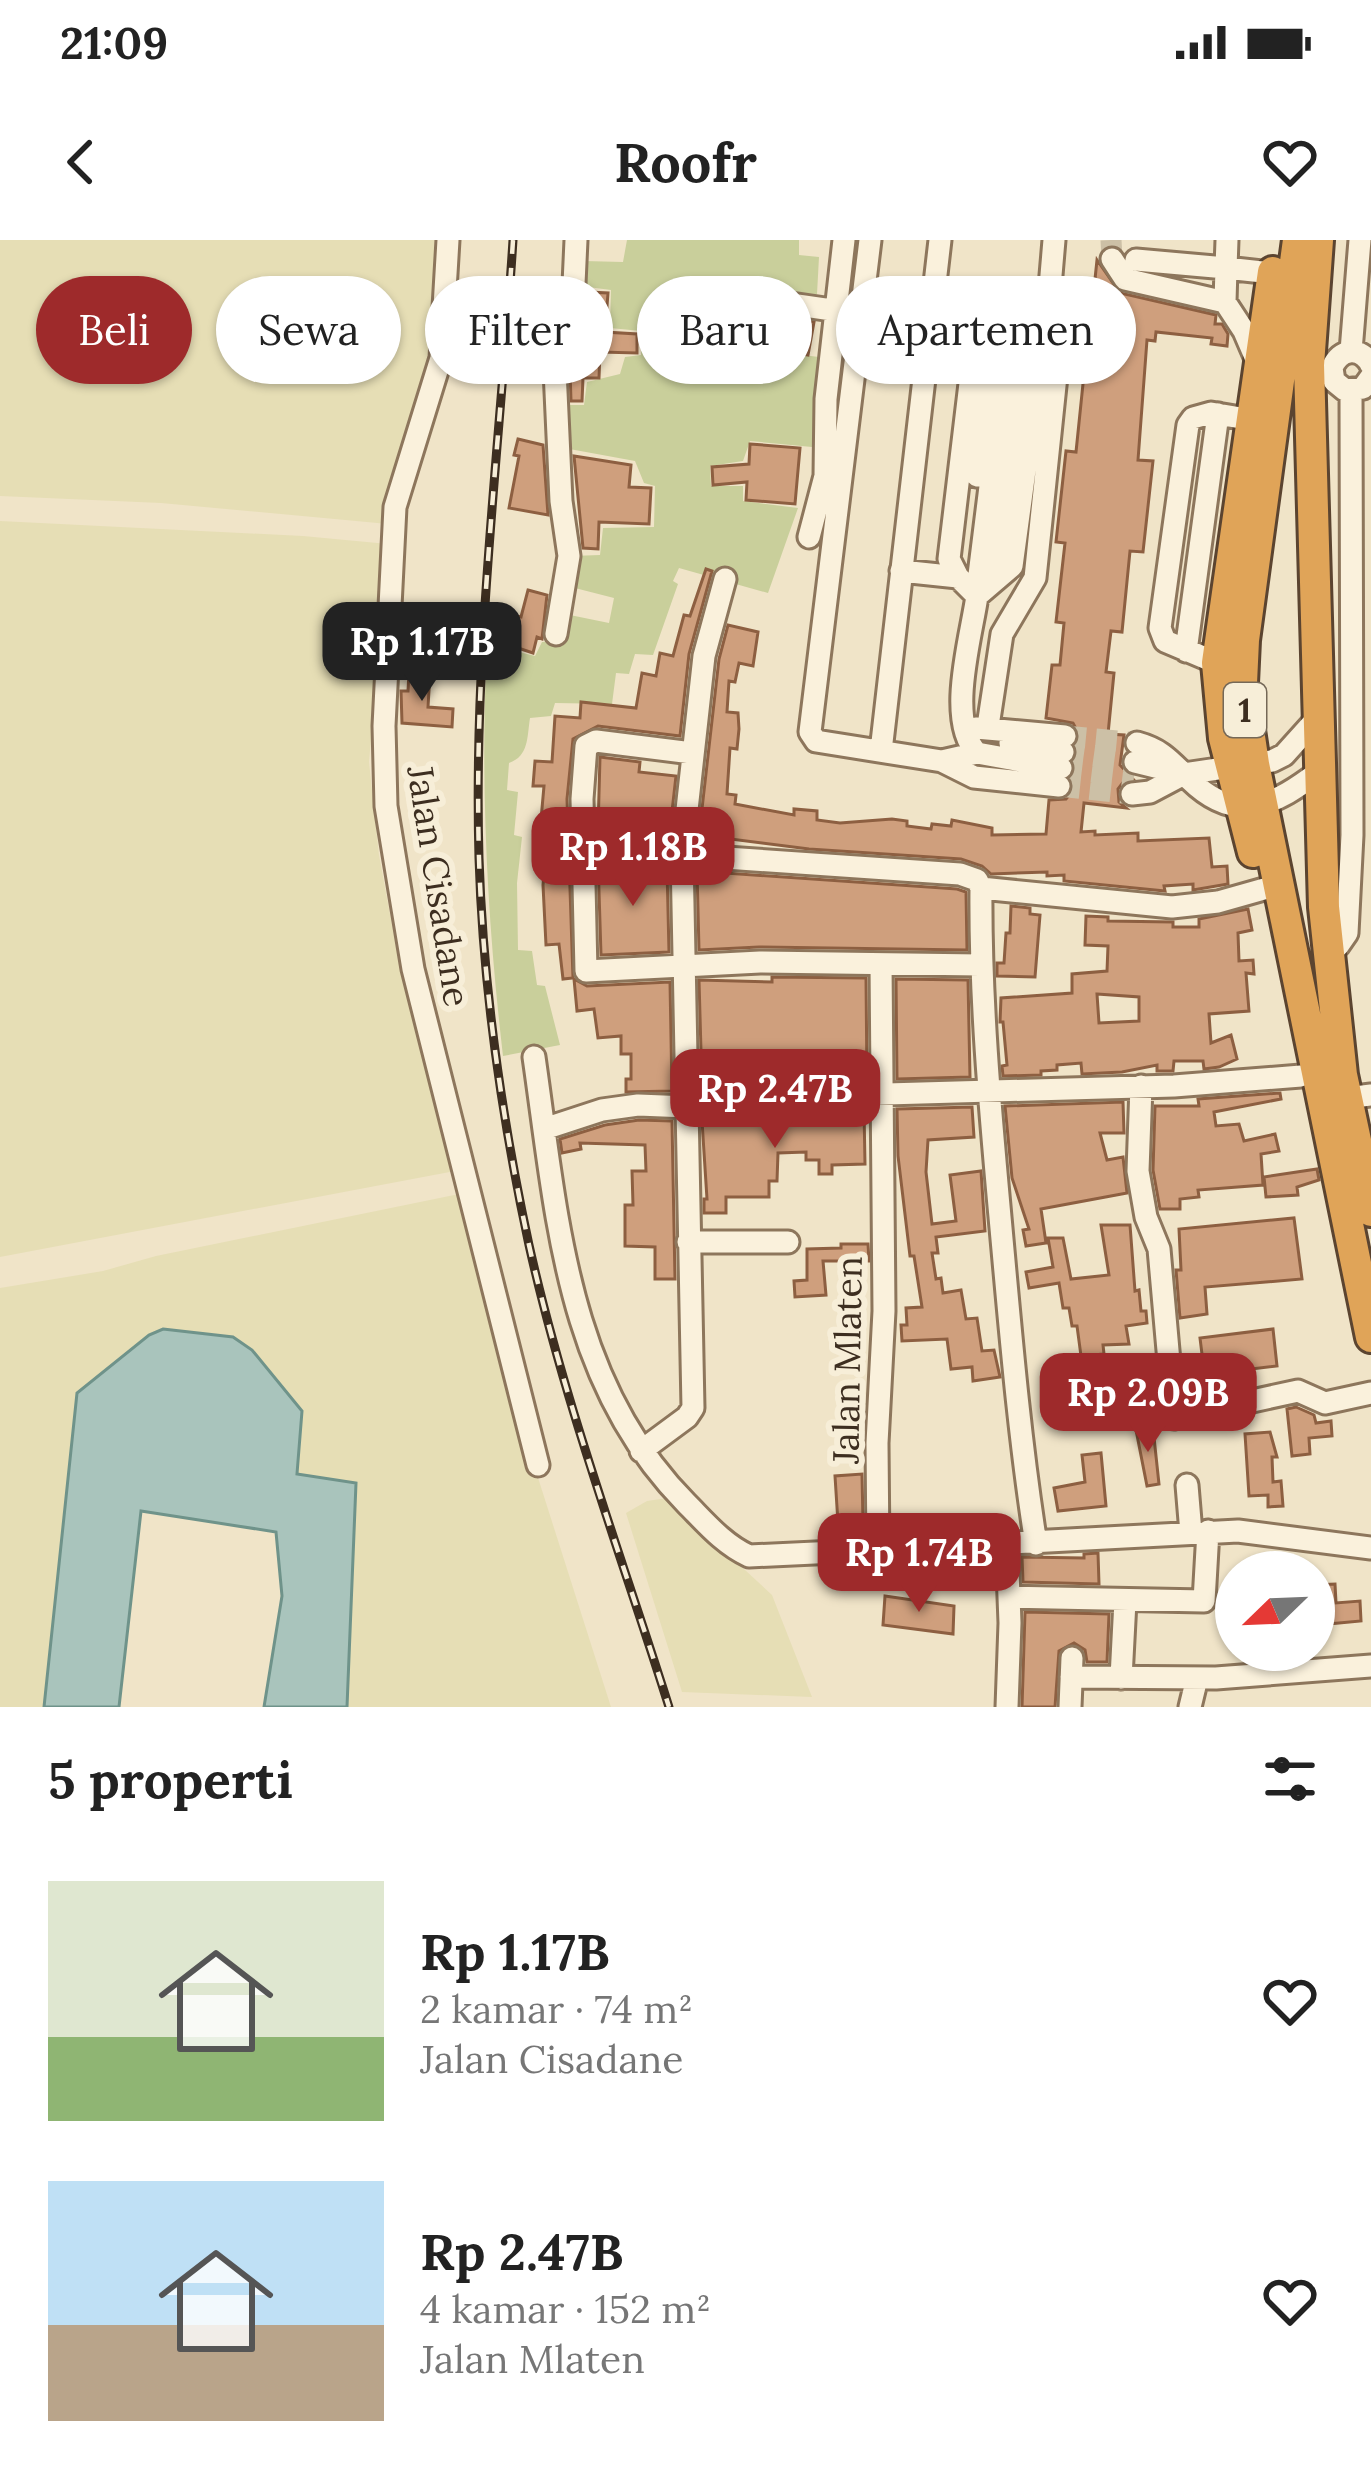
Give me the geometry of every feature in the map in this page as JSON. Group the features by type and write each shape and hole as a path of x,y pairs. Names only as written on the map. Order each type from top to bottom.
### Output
{"highway":[{"path":"1277,240 1217,663 1220,715 1242,767 1274,899 1343,1093 1317,1143 1336,1176 1371,1337"},
{"name":"1","path":"1242,767 1244,640 1298,240"},
{"name":"1","path":"1318,240 1309,365 1324,907 1343,1093 1371,1211"},
{"path":"1274,899 1300,899 1324,907"}],"street":[{"name":"Jalan Cisadane","path":"448,240 441,358 395,507 392,532 394,599 384,726 386,806 413,969 538,1465"},
{"path":"556,634 569,556 558,466 555,370 574,284 576,240"},
{"path":"841,276 844,240"},
{"path":"866,276 870,240"},
{"path":"936,276 940,240"},
{"path":"1051,276 1054,240"},
{"path":"1227,240 1225,302 1259,366"},
{"path":"1352,351 1360,240"},
{"path":"1112,260 1125,278 1225,302"},
{"path":"1136,260 1272,273"},
{"path":"809,537 824,486 826,399 836,326"},
{"path":"1371,365 1352,351 1334,361 1332,375 1339,387 1352,392 1364,388 1371,377"},
{"path":"854,384 810,732 816,741 942,761 974,777 1062,761"},
{"path":"881,751 923,384"},
{"path":"970,384 949,559 958,578 977,596"},
{"path":"977,596 968,559 993,384"},
{"path":"970,742 961,712 977,596 995,564 1019,384"},
{"path":"977,596 1012,566 1037,384"},
{"path":"942,761 988,726 1002,634 1035,578 1055,384"},
{"path":"1327,949 1338,946 1348,933 1352,392"},
{"path":"1217,663 1165,641 1160,628 1188,425 1202,414 1253,420"},
{"path":"901,571 958,578"},
{"path":"641,1451 693,1408 682,855 704,656 725,579"},
{"path":"1320,714 1284,754 1242,767 1178,777 1150,792 1134,769 1160,749 1178,777 1223,805 1251,806 1300,786 1321,770"},
{"path":"988,726 1062,761"},
{"path":"692,753 590,742 583,770 586,971 683,965 980,965"},
{"path":"970,742 1062,761"},
{"path":"582,843 682,855 960,874 977,880 988,1091 1017,1400 1036,1544"},
{"path":"981,888 1172,907 1274,899"},
{"name":"Jalan Mlaten","path":"878,1550 877,1443 884,1311 881,964"},
{"path":"534,1057 553,1202 573,1302 596,1362 653,1470 742,1552 759,1557 1199,1532 1262,1532 1371,1548"},
{"path":"1141,1086 1138,1171 1146,1217 1159,1249 1174,1418 1298,1391 1325,1403 1371,1393"},
{"path":"544,1129 621,1108 816,1096 1141,1086 1343,1093"},
{"path":"688,1242 788,1242"},
{"path":"1009,1598 1204,1601 1199,1532 1187,1485"},
{"path":"1007,1545 1007,1707"},
{"path":"1121,1678 1124,1601"},
{"path":"1070,1707 1072,1668 1193,1695 1371,1666"}],"shaded area":[{"path":"0,240 442,240 440,276 425,276 425,381 388,524 161,503 0,496"},
{"path":"0,521 388,544 369,762 379,855 400,968 455,1171 0,1257"},
{"path":"464,1193 526,1440 611,1707 347,1707 356,1483 297,1475 302,1411 163,1329 77,1393 44,1707 0,1707 0,1288 103,1271"},
{"path":"667,1498 772,1595 812,1697 682,1692 626,1513 647,1501"}],"green space":[{"path":"627,240 799,240 799,255 819,257 817,294 812,294 812,276 637,276 637,331 613,328 613,276 582,276 584,261 623,262"},
{"path":"637,356 637,384 812,384 812,356 819,357 812,447 750,441 743,461 710,466 711,486 743,486 743,501 798,508 768,593 679,568 673,581 678,584 653,655 635,654 629,674 616,673 612,704 555,703 551,716 530,718 524,751 509,763 507,790 518,792 514,835 522,837 518,950 532,951 537,985 545,986 560,1045 503,1056 486,850 487,644 535,656 542,642 562,641 565,614 609,623 614,598 571,587 572,556 600,555 603,528 654,527 655,486 644,483 635,461 564,448 565,405 584,405 587,384 613,384 625,357"}],"water":[{"path":"163,1329 233,1337 252,1350 302,1411 297,1474 356,1483 347,1707 264,1707 282,1596 276,1532 141,1511 119,1707 44,1707 77,1393"}],"building":[{"path":"1097,260 1108,276 1095,276"},
{"path":"1136,297 1216,315 1215,324 1222,324 1228,334 1227,346 1211,344 1212,338 1156,332 1155,341 1147,340 1138,460 1153,461 1143,552 1130,551 1122,632 1111,631 1106,672 1114,673 1108,734 1124,735 1120,765 1133,779 1118,789 1119,802 1126,808 1084,803 1081,832 1138,833 1138,841 1209,838 1212,867 1227,866 1228,884 1193,890 1193,884 1164,886 1165,891 1064,881 1064,875 1047,876 1047,872 991,874 961,859 809,849 699,835 719,659 728,625 758,632 753,666 739,663 735,682 729,681 727,712 738,713 739,729 737,749 730,748 727,794 736,795 735,804 794,815 794,809 817,811 817,820 840,823 892,819 931,829 932,824 951,826 952,820 992,828 992,835 1046,834 1049,800 1066,799 1074,789 1080,736 1073,723 1046,718 1052,665 1060,665 1064,623 1056,622 1065,543 1056,542 1066,451 1076,452 1083,384 1136,384"},
{"path":"613,332 637,334 637,353 613,352"},
{"path":"570,384 583,384 582,401 571,401"},
{"path":"518,439 543,445 548,515 509,508"},
{"path":"750,444 800,448 795,504 746,500 747,482 713,485 712,467 749,464"},
{"path":"574,456 631,465 629,487 651,488 649,524 599,522 598,549 583,548"},
{"path":"706,569 712,571 689,654 680,736 598,726 573,739 567,799 573,978 563,979 559,944 546,945 543,885 548,831 540,831 544,786 533,786 535,761 552,762 555,716 580,718 581,702 636,708 642,673 656,676 660,653 673,656 684,615 690,616"},
{"path":"528,590 547,595 542,639 537,637 533,653 500,642 509,614 521,617"},
{"path":"409,672 430,674 428,707 453,709 452,727 402,723 401,691 408,691"},
{"path":"600,757 640,762 639,772 676,776 669,838 598,830"},
{"path":"598,860 667,868 669,952 601,955"},
{"path":"697,871 957,889 966,892 967,950 699,950"},
{"path":"1011,906 1030,908 1030,914 1040,915 1035,977 997,976 997,963 1004,963 1006,933 1010,933"},
{"path":"1248,909 1252,930 1238,933 1239,961 1253,960 1254,974 1246,973 1249,1011 1209,1014 1211,1043 1231,1035 1237,1059 1204,1069 1203,1061 1174,1061 1173,1071 1157,1071 1157,1065 1082,1074 1081,1063 1057,1065 1057,1070 1041,1071 1041,1075 1003,1076 1002,1066 1007,1065 1001,998 1072,993 1072,974 1107,971 1108,946 1085,945 1086,916 1173,922 1173,927 1199,927 1199,919","holes":["1097,994 1139,997 1139,1021 1099,1023"]},
{"path":"772,977 866,978 867,1080 702,1087 699,980 772,982"},
{"path":"574,979 587,986 670,982 672,1091 626,1092 631,1054 621,1054 621,1036 598,1038 594,1009 577,1011"},
{"path":"896,979 968,980 970,1077 897,1079"},
{"path":"1280,1093 1281,1099 1214,1112 1216,1126 1239,1124 1244,1141 1275,1134 1279,1151 1261,1154 1263,1185 1198,1190 1199,1197 1180,1199 1180,1209 1160,1209 1153,1170 1155,1106 1199,1106 1198,1099"},
{"path":"1123,1102 1124,1133 1100,1133 1107,1160 1123,1157 1127,1193 1041,1209 1046,1243 1026,1246 1023,1230 1029,1229 1012,1178 1005,1106"},
{"path":"972,1107 974,1137 928,1140 926,1172 932,1224 956,1221 950,1175 981,1171 985,1231 936,1237 938,1253 932,1253 943,1293 961,1290 966,1319 977,1318 982,1351 994,1350 1000,1377 973,1381 972,1367 951,1369 947,1339 902,1341 906,1308 922,1307 914,1256 910,1256 897,1109"},
{"path":"864,1110 865,1164 832,1165 832,1174 819,1174 819,1160 806,1160 806,1152 778,1153 777,1181 769,1181 769,1197 726,1197 726,1213 704,1213 702,1121 778,1122 778,1116 794,1113"},
{"path":"639,1120 672,1121 675,1279 655,1279 655,1247 625,1246 625,1205 633,1205 632,1171 646,1171 645,1145 580,1143 581,1149 562,1153 560,1139"},
{"path":"1317,1169 1319,1180 1297,1187 1298,1195 1266,1197 1264,1177"},
{"path":"1294,1218 1302,1279 1205,1287 1207,1314 1180,1318 1179,1229"},
{"path":"1101,1225 1130,1225 1135,1291 1139,1290 1147,1323 1126,1326 1129,1344 1103,1345 1104,1354 1081,1356 1077,1326 1072,1326 1069,1308 1063,1308 1059,1283 1029,1288 1026,1272 1053,1267 1048,1238 1063,1238 1071,1279 1109,1275"},
{"path":"841,1244 868,1244 869,1261 823,1261 826,1295 795,1297 794,1281 807,1280 807,1249 841,1248"},
{"path":"1273,1329 1277,1366 1226,1372 1230,1391 1207,1395 1200,1338"},
{"path":"1296,1407 1314,1415 1316,1423 1331,1421 1332,1436 1309,1438 1310,1454 1292,1456 1287,1409"},
{"path":"1153,1428 1159,1484 1147,1486 1136,1430"},
{"path":"1270,1432 1277,1457 1272,1457 1273,1482 1281,1481 1283,1506 1268,1507 1268,1495 1249,1496 1245,1434"},
{"path":"1101,1453 1106,1506 1058,1511 1054,1488 1085,1482 1082,1455"},
{"path":"862,1474 863,1522 838,1523 835,1476"},
{"path":"1098,1553 1099,1584 1023,1582 1022,1557 1084,1558 1084,1554"},
{"path":"1335,1584 1336,1603 1360,1601 1361,1621 1335,1623"},
{"path":"885,1596 954,1606 953,1634 883,1625"},
{"path":"1025,1612 1109,1614 1107,1662 1087,1662 1085,1650 1074,1643 1059,1651 1055,1707 1022,1707"}],"tunnel":[{"path":"1111,240 1112,259"},
{"path":"1065,736 1137,743"},
{"path":"1063,752 1135,762"},
{"path":"1061,768 1134,777"},
{"path":"1059,786 1132,794"}],"railway":[{"path":"513,240 480,703 479,858 489,1004 510,1150 543,1304 669,1707"}]}
